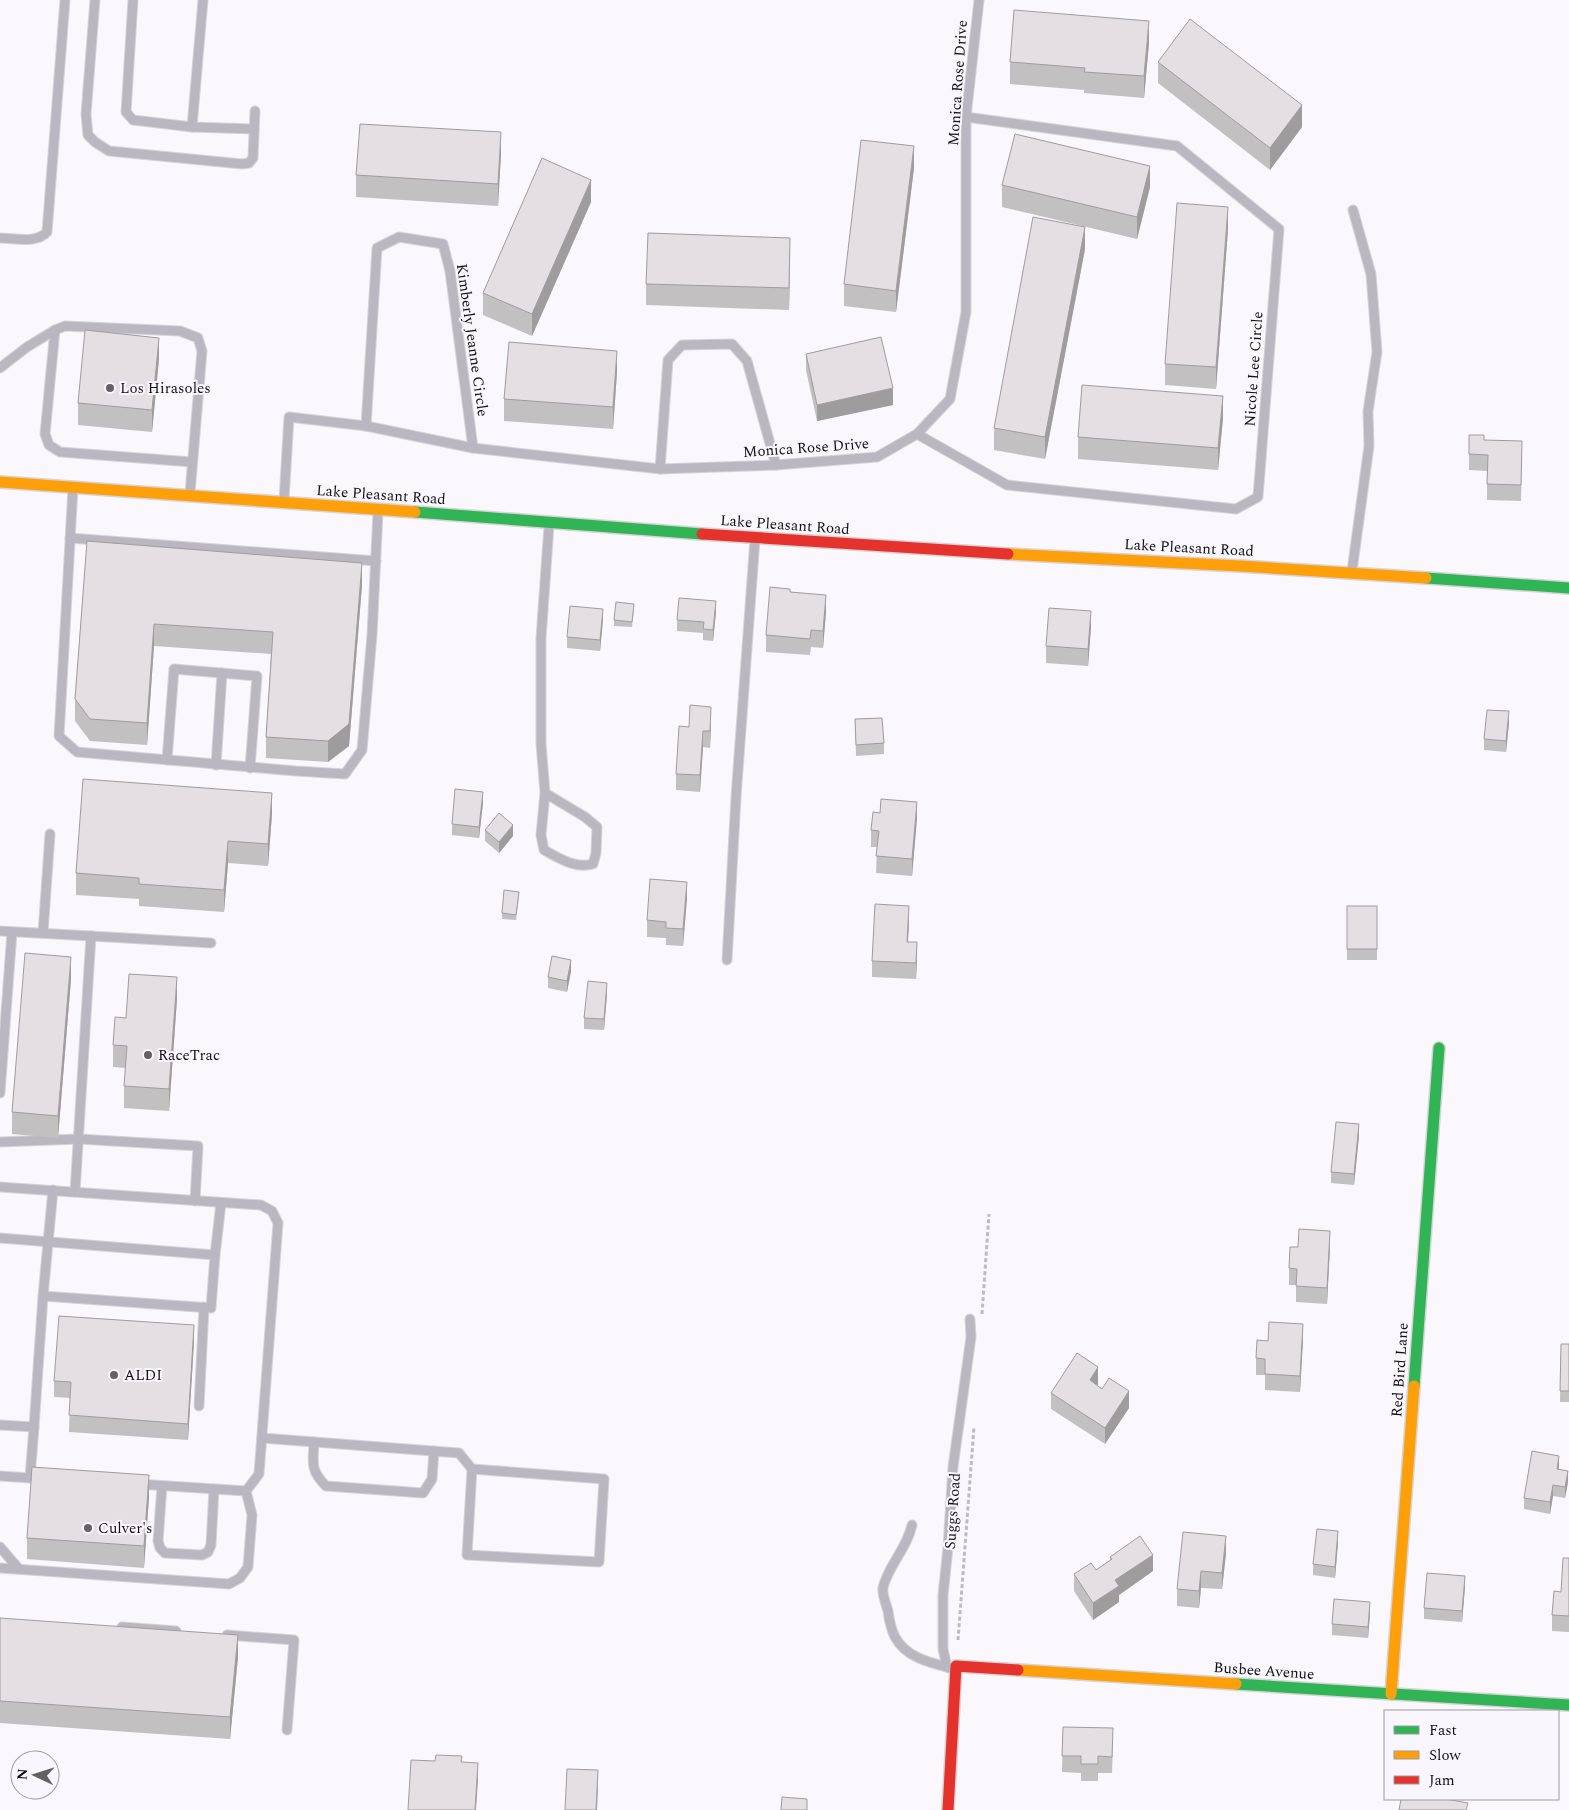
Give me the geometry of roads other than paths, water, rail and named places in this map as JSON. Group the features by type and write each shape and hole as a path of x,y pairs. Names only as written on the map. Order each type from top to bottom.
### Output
{"street":[{"name":"Lake Pleasant Road","path":"0,482 755,538 986,553 1240,566 1569,588"},
{"name":"Red Bird Lane","path":"1391,1694 1439,1048"},
{"name":"Busbee Avenue","path":"953,1668 1569,1705"},
{"path":"948,1810 953,1668"}],"lane":[{"path":"0,238 36,239 48,232 65,0"},
{"path":"95,0 86,114 88,135 95,142 109,151 242,164 248,163 253,158 256,111"},
{"path":"133,0 126,112 133,120 192,127 254,129"},
{"path":"192,127 203,0"},
{"name":"Monica Rose Drive","path":"284,502 289,417 366,426 473,448 660,469 776,466 876,457 917,434 950,399 966,312 966,117 979,0"},
{"name":"Nicole Lee Circle","path":"917,434 1007,485 1236,509 1258,497 1279,229 1177,146 966,117"},
{"path":"1352,574 1369,446 1369,402 1377,352 1371,274 1353,210"},
{"name":"Kimberly Jeanne Circle","path":"366,426 377,248 399,237 443,244 450,271 473,448"},
{"path":"0,368 27,347 65,326 180,331 198,338 202,351 189,496"},
{"path":"55,330 45,434 49,445 60,452 192,462"},
{"path":"660,469 668,360 682,345 732,344 747,361 776,466"},
{"path":"73,488 59,736 77,752 250,768 345,774 362,750 372,635 378,510"},
{"path":"545,793 597,827 596,853 593,864 583,866 565,861 544,850 541,835 545,793 541,743 541,638 550,523"},
{"path":"70,538 376,561"},
{"path":"728,960 736,797 755,538"},
{"path":"166,760 174,669 257,676 250,768"},
{"path":"216,765 222,673"},
{"path":"43,933 50,834"},
{"path":"0,931 211,943"},
{"path":"0,1093 12,932"},
{"path":"75,1192 91,936"},
{"path":"0,1142 79,1139 198,1146 195,1201"},
{"path":"0,1187 261,1206 272,1211 278,1223 259,1474 246,1491"},
{"path":"1,1476 34,1478 34,1427 53,1190"},
{"path":"44,1296 211,1308 221,1203"},
{"path":"0,1238 215,1255"},
{"path":"199,1406 204,1307"},
{"path":"953,1668 943,1650 943,1595 953,1467 971,1336 970,1319"},
{"path":"0,1425 34,1427"},
{"path":"262,1438 459,1453 472,1468 604,1478 598,1562 466,1555 472,1468"},
{"path":"314,1442 313,1464 317,1476 326,1486 423,1493 432,1479 434,1451"},
{"path":"124,1483 246,1491"},
{"path":"162,1486 158,1541 160,1548 165,1553 202,1556 208,1552 211,1545 214,1489"},
{"path":"0,1568 229,1584 240,1578 248,1567 252,1515 246,1491"},
{"path":"912,1525 910,1538 883,1589 888,1615 895,1636 906,1650 926,1662 953,1668"},
{"path":"0,1547 19,1569"},
{"path":"122,1627 189,1632"},
{"path":"217,1634 294,1640 287,1730"}],"place":[{"name":"Los Hirasoles","path":"110,388"},
{"name":"RaceTrac","path":"148,1055"},
{"name":"ALDI","path":"114,1375"},
{"name":"Culver's","path":"88,1528"}]}
